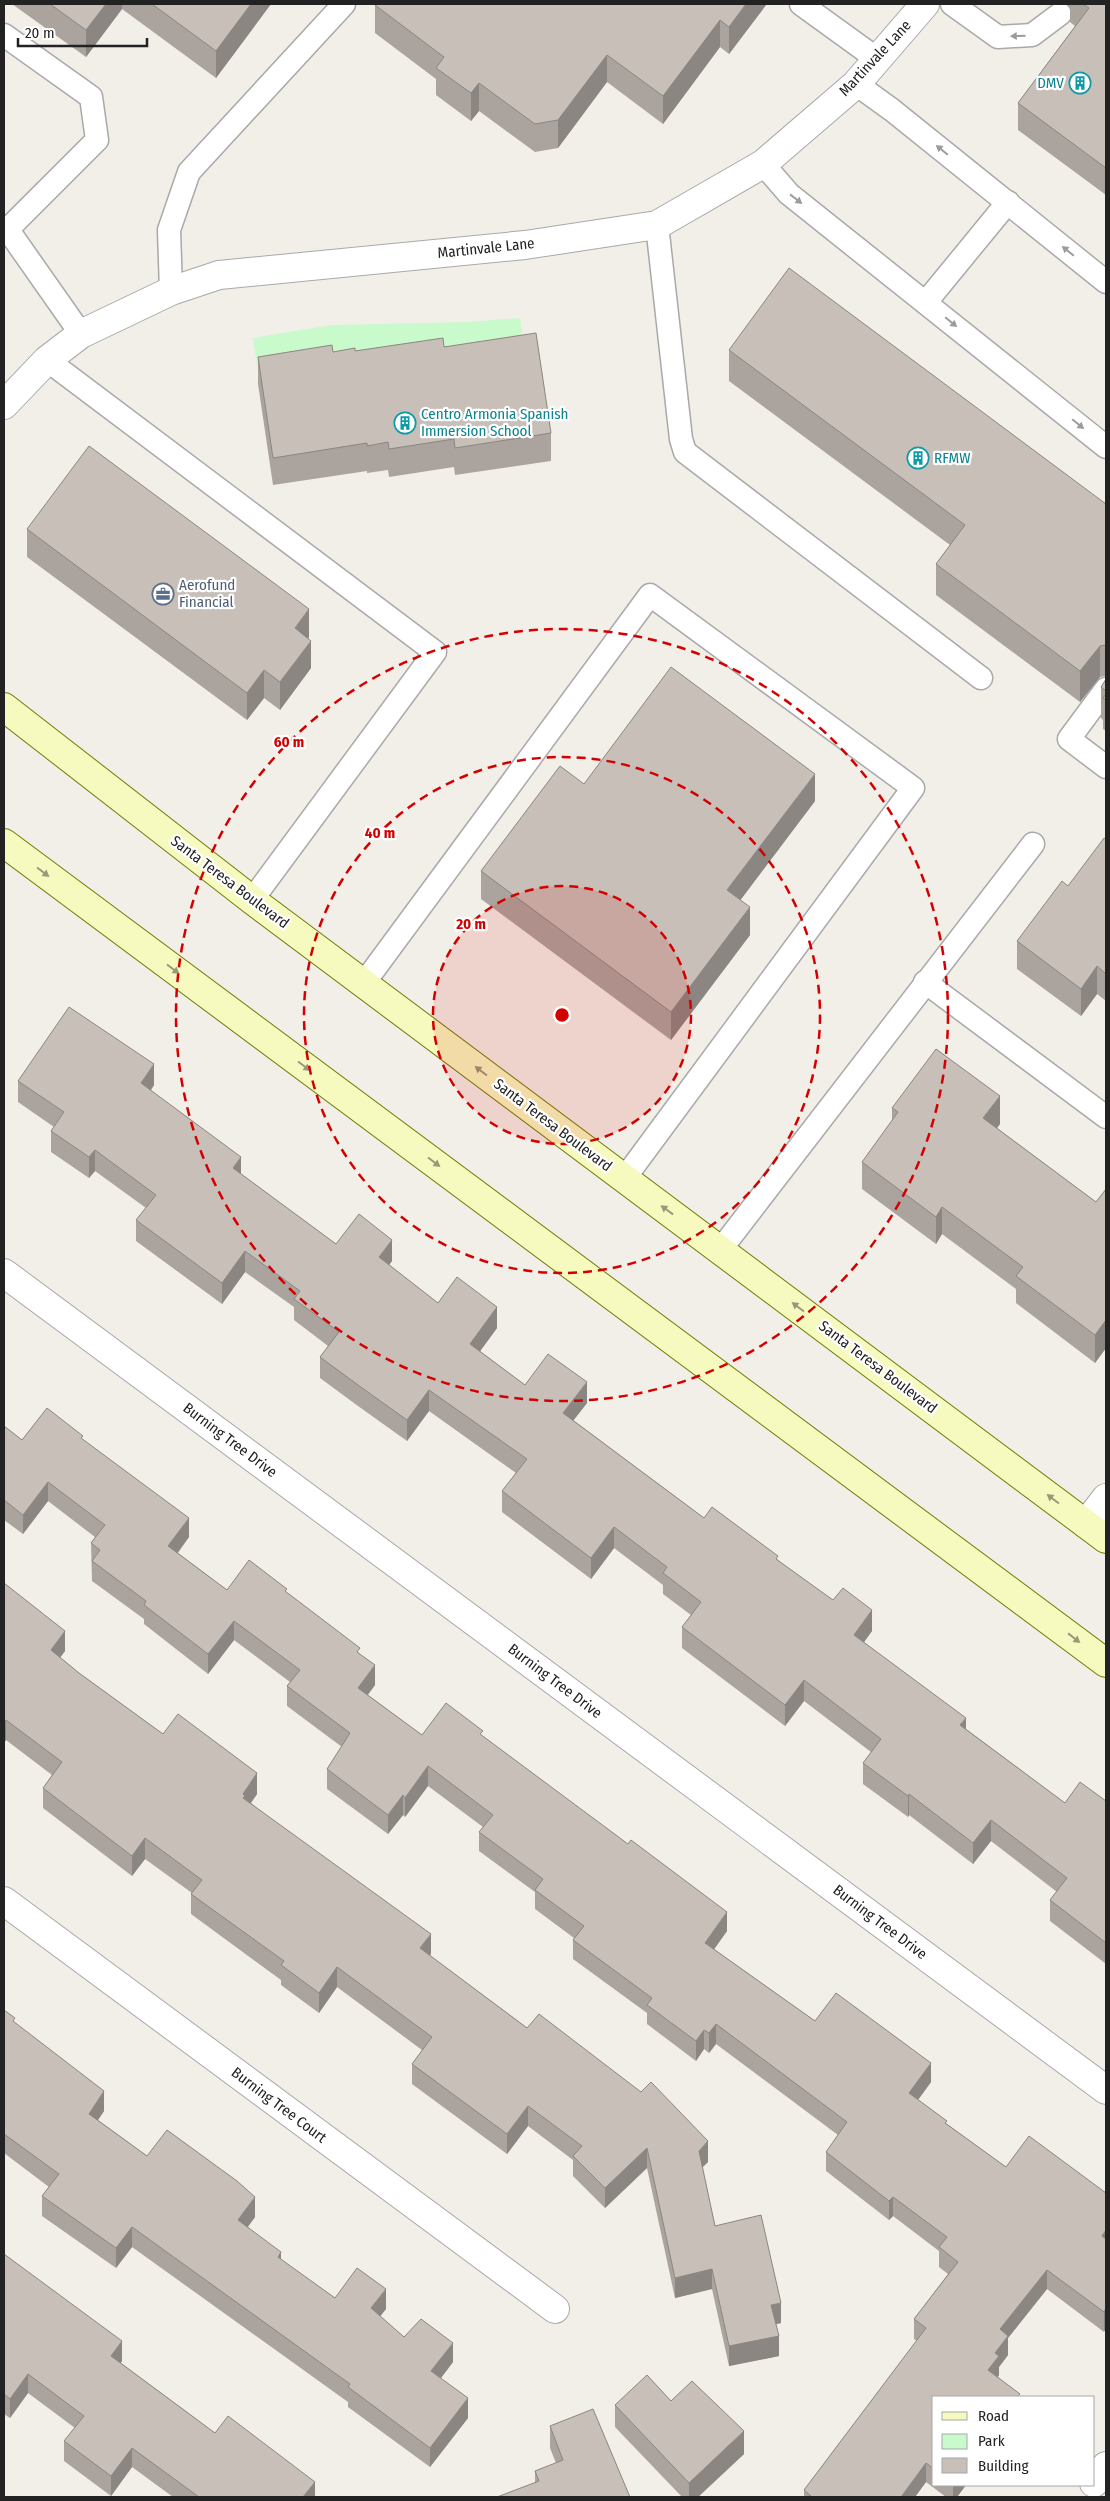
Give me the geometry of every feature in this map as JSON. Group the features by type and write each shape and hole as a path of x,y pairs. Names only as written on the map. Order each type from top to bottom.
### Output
{"main road":[{"name":"Santa Teresa Boulevard","path":"4,707 252,900 624,1179 721,1249 1096,1532"},
{"path":"4,843 1106,1663"}],"street":[{"name":"Martinvale Lane","path":"4,405 47,360 82,334 171,291 219,275 525,244 657,225 762,164 856,84 925,4"},
{"name":"Burning Tree Drive","path":"4,1273 1106,2090"},
{"path":"1096,1532 1106,1498"},
{"name":"Burning Tree Court","path":"4,1901 554,2309"},
{"path":"1095,2481 1106,2466"},
{"path":"1083,2497 1091,2486"}],"lane":[{"path":"171,291 169,230 190,172 344,4"},
{"path":"801,4 877,59"},
{"path":"952,4 998,37 1032,35 1060,14"},
{"path":"4,35 91,97 97,140 6,231 82,334"},
{"path":"856,84 1008,202 1106,282"},
{"path":"762,164 789,194 1106,447"},
{"path":"926,302 1008,202"},
{"path":"657,225 681,439 685,452 981,678"},
{"path":"47,360 435,652 252,900"},
{"path":"364,983 650,595 913,788 624,1179"},
{"path":"1106,689 1069,739 1106,767"},
{"path":"721,1249 1033,844"},
{"path":"925,982 1106,1117"}],"green space":[{"path":"520,318 526,362 260,384 253,338 332,325 469,322"}],"building":[{"path":"50,4 106,4 86,30"},
{"path":"152,4 251,4 216,51"},
{"path":"376,4 746,4 729,27 720,20 663,96 607,55 558,120 535,124 479,83 471,93 436,68 444,57"},
{"name":"DMV","path":"1083,4 1106,4 1106,168 1018,103 1089,8"},
{"name":"RFMW","path":"789,268 1106,504 1106,645 1100,646 1080,671 936,564 965,525 729,350"},
{"name":"Centro Armonia Spanish Immersion School","path":"536,333 551,433 455,448 454,439 389,449 388,442 367,446 367,443 273,458 258,357 332,345 333,352 355,348 355,351 443,338 444,347"},
{"name":"Aerofund Financial","path":"89,446 309,609 295,628 311,641 280,682 264,670 247,693 27,529"},
{"path":"671,667 815,774 727,890 750,907 671,1012 481,871 560,766 584,784"},
{"path":"1106,679 1106,691 1101,687"},
{"path":"1104,838 1106,839 1106,974 1097,966 1081,989 1017,941 1062,881 1068,886"},
{"path":"69,1007 154,1064 141,1083 241,1157 233,1168 336,1244 359,1214 392,1240 379,1257 438,1303 457,1277 497,1307 470,1344 525,1385 548,1354 587,1382 563,1413 704,1518 712,1507 778,1556 776,1559 833,1600 843,1588 872,1610 854,1635 966,1718 960,1725 1065,1803 1080,1782 1106,1801 1106,1943 1050,1900 1067,1878 991,1820 973,1843 909,1794 908,1796 863,1763 881,1739 804,1680 785,1705 682,1627 701,1602 663,1573 667,1567 614,1527 591,1558 502,1491 527,1459 429,1390 407,1420 320,1357 339,1332 294,1299 300,1291 245,1251 222,1283 136,1220 156,1195 95,1150 89,1157 51,1131 64,1112 18,1081"},
{"path":"936,1049 1000,1096 983,1118 1096,1202 1106,1189 1106,1320 1095,1335 1016,1276 1023,1267 942,1207 936,1217 862,1162 898,1112 892,1108"},
{"path":"47,1408 83,1436 81,1438 189,1518 168,1546 227,1590 249,1560 287,1589 285,1591 360,1648 357,1652 375,1665 358,1688 422,1735 446,1703 483,1731 480,1734 628,1844 631,1840 727,1912 705,1943 815,2021 836,1993 931,2063 909,2093 947,2121 945,2123 1006,2167 1029,2136 1106,2193 1106,2230 1102,2236 1106,2239 1106,2308 1104,2312 1047,2270 1000,2329 1008,2336 995,2353 999,2356 988,2370 1020,2394 1018,2396 932,2396 932,2468 926,2463 901,2497 812,2497 804,2490 926,2328 914,2319 958,2262 939,2247 947,2237 893,2197 889,2201 826,2152 847,2122 716,2024 709,2033 704,2030 696,2041 647,2005 652,1998 573,1940 584,1926 535,1890 543,1879 479,1832 493,1815 428,1766 405,1798 403,1795 388,1815 327,1769 350,1733 287,1686 300,1670 234,1621 208,1654 144,1605 146,1601 92,1561 100,1550 91,1543 105,1525 48,1482 23,1515 4,1500 4,1426 22,1440"},
{"path":"4,1583 65,1631 51,1650 79,1673 163,1734 178,1714 257,1773 243,1794 245,1796 243,1798 431,1934 420,1948 527,2028 539,2014 641,2092 651,2082 708,2141 699,2151 715,2226 761,2215 781,2303 771,2305 779,2336 729,2346 712,2269 675,2278 647,2148 605,2188 573,2156 582,2146 528,2106 507,2134 412,2064 432,2037 337,1967 319,1993 281,1965 284,1961 191,1894 202,1880 145,1838 132,1856 43,1788 62,1762 6,1720 4,1723"},
{"path":"4,2010 15,2018 13,2021 104,2091 89,2114 147,2156 167,2130 237,2181 255,2197 238,2220 281,2252 278,2257 335,2298 357,2268 386,2289 371,2308 404,2337 421,2319 453,2343 431,2371 468,2398 430,2448 348,2387 350,2384 132,2227 116,2248 42,2196 59,2174 4,2134"},
{"path":"4,2254 122,2341 111,2356 215,2433 228,2416 315,2482 303,2497 199,2497 132,2448 111,2476 64,2441 84,2416 28,2374 10,2399 4,2394"},
{"path":"647,2375 671,2401 692,2381 744,2431 689,2483 615,2405"},
{"path":"593,2409 630,2497 497,2497 539,2481 535,2471 563,2460 550,2426"}],"place":[{"name":"DMV","path":"1080,83"},
{"name":"Centro Armonia Spanish Immersion School","path":"405,423"},
{"name":"RFMW","path":"918,458"},
{"name":"Aerofund Financial","path":"163,594"}]}
